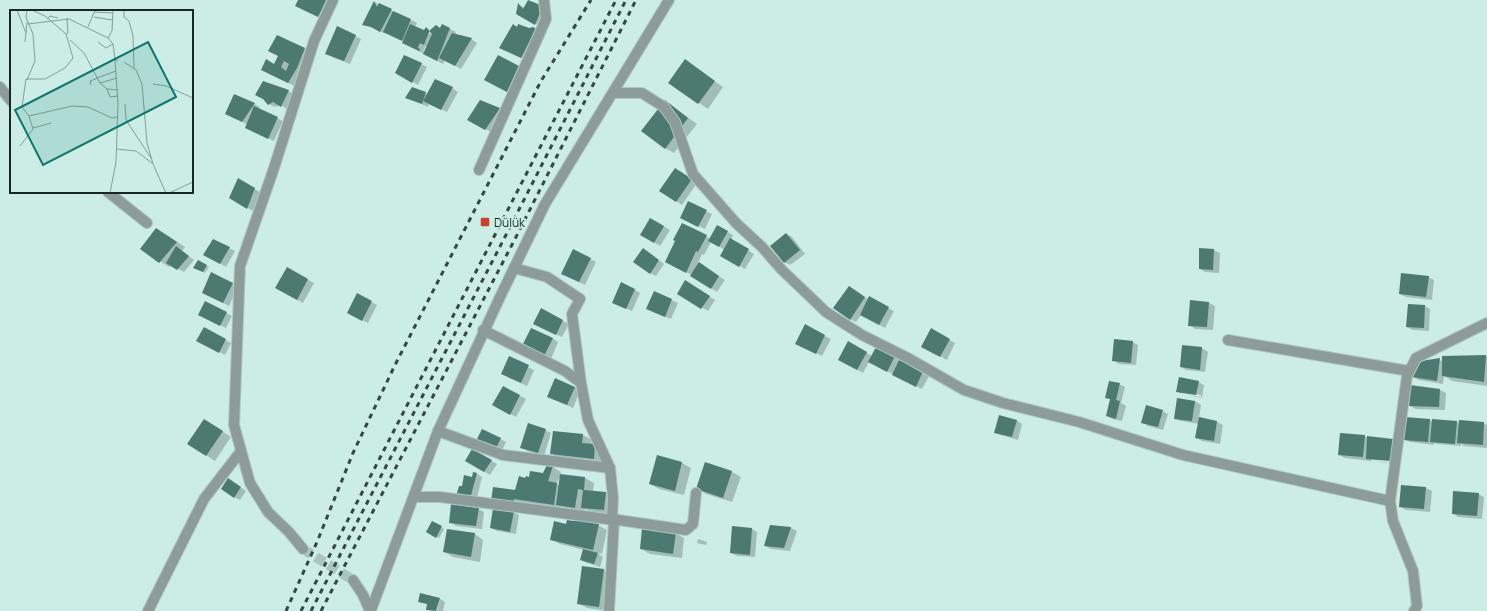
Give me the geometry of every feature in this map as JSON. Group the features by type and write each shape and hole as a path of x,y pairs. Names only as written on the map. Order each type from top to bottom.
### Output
{"street":[{"path":"303,549 289,532 268,512 250,483 234,425 240,266 274,168 314,41 333,0"},
{"path":"479,170 546,19 544,0"},
{"path":"370,611 438,431 483,330 545,204 669,0"},
{"path":"0,87 10,100"},
{"path":"613,93 642,93 664,107 675,122 693,174 736,223 762,247 782,270 826,312 862,335 908,358 964,390 1003,403 1079,422 1183,455 1390,501"},
{"path":"109,193 147,223"},
{"path":"514,268 547,277 580,299 572,314 581,383 588,420 610,468 613,498 610,611"},
{"path":"1414,611 1417,606 1413,571 1392,521 1390,501 1407,376 1416,358 1487,323"},
{"path":"483,330 565,371 581,383"},
{"path":"1228,340 1409,371"},
{"path":"438,431 503,454 610,468"},
{"path":"148,611 204,499 241,451"},
{"path":"414,497 440,497 686,530 693,524 696,493"},
{"path":"353,580 370,611"}],"building":[{"path":"298,0 326,0 318,17 295,6"},
{"path":"528,0 543,6 535,25 516,14 518,3 523,9"},
{"path":"374,1 377,7 379,3 392,9 380,32 371,27 362,25"},
{"path":"393,11 411,19 402,41 383,32"},
{"path":"410,24 424,30 426,27 429,30 424,45 420,43 418,47 420,50 419,51 402,43"},
{"path":"442,24 450,28 437,61 423,54 432,34 429,31 436,25 440,28"},
{"path":"513,24 517,27 518,24 536,29 521,58 499,48"},
{"path":"337,26 356,35 344,61 325,54"},
{"path":"452,33 472,38 455,66 439,58"},
{"path":"277,35 305,48 297,68 288,83 261,70 266,59 274,64 278,56 268,51","holes":["284,61 289,64 286,71 281,67"]},
{"path":"404,55 422,63 412,83 395,73"},
{"path":"498,55 519,66 507,92 484,80"},
{"path":"685,59 715,81 698,104 668,83"},
{"path":"435,79 453,87 441,110 423,101"},
{"path":"263,81 289,90 281,107 273,102 268,105 263,99 255,95"},
{"path":"412,87 426,92 422,104 405,98"},
{"path":"234,94 255,103 242,122 225,114"},
{"path":"480,100 500,108 485,130 467,120"},
{"path":"665,100 688,118 665,149 641,131"},
{"path":"254,106 278,117 268,139 245,128"},
{"path":"675,168 692,179 676,202 659,191"},
{"path":"238,178 255,188 247,209 229,198"},
{"path":"688,201 707,210 698,227 680,218"},
{"path":"650,218 664,226 654,243 640,235"},
{"path":"682,223 707,235 698,252 696,251 686,273 665,262 675,241 673,240"},
{"path":"717,225 728,231 719,247 708,241"},
{"path":"156,228 177,242 159,263 140,249"},
{"path":"786,233 800,250 784,263 770,246"},
{"path":"730,238 749,249 739,267 720,256"},
{"path":"213,239 230,247 220,264 203,255"},
{"path":"176,246 189,256 177,270 166,263"},
{"path":"643,248 659,260 650,274 633,262"},
{"path":"1199,248 1214,249 1213,270 1199,269"},
{"path":"573,249 591,258 579,282 561,274"},
{"path":"198,260 207,265 203,272 193,268"},
{"path":"699,262 719,276 711,289 690,276"},
{"path":"287,267 308,279 297,300 275,288"},
{"path":"211,272 233,283 223,303 202,293"},
{"path":"1401,273 1429,276 1426,297 1399,294"},
{"path":"685,280 710,296 701,309 677,294"},
{"path":"621,282 635,289 626,309 612,303"},
{"path":"849,286 865,297 850,320 833,308"},
{"path":"654,291 672,299 665,317 646,309"},
{"path":"357,293 372,301 362,321 347,313"},
{"path":"869,296 889,307 879,325 860,315"},
{"path":"1190,300 1209,302 1207,327 1188,326"},
{"path":"205,301 227,312 220,326 198,315"},
{"path":"1408,304 1425,305 1424,328 1406,327"},
{"path":"541,308 563,320 556,335 533,324"},
{"path":"805,324 825,335 816,354 795,344"},
{"path":"204,327 226,339 219,353 196,341"},
{"path":"531,328 553,338 544,356 522,346"},
{"path":"931,328 950,339 940,357 921,347"},
{"path":"1114,339 1133,341 1131,363 1112,361"},
{"path":"848,341 867,352 857,370 838,360"},
{"path":"1182,345 1202,347 1200,370 1180,367"},
{"path":"876,347 895,356 887,372 868,362"},
{"path":"1486,355 1484,382 1442,376 1442,356"},
{"path":"509,356 529,365 521,383 501,374"},
{"path":"1440,358 1437,381 1412,377 1421,361"},
{"path":"899,360 923,371 916,387 892,375"},
{"path":"1179,377 1199,381 1196,395 1176,392"},
{"path":"555,378 575,387 567,405 547,397"},
{"path":"1109,381 1120,383 1116,400 1120,401 1116,419 1106,416 1110,399 1105,398"},
{"path":"1410,385 1440,389 1439,407 1409,406"},
{"path":"503,386 520,395 510,415 492,405"},
{"path":"1177,398 1195,401 1192,421 1174,419"},
{"path":"1146,405 1163,410 1158,427 1141,423"},
{"path":"999,415 1017,420 1012,437 994,433"},
{"path":"1199,417 1217,421 1214,441 1195,438"},
{"path":"1405,417 1430,419 1428,442 1403,440"},
{"path":"204,419 223,431 206,456 187,444"},
{"path":"1432,419 1457,421 1455,444 1430,442"},
{"path":"1459,420 1484,422 1483,445 1457,443"},
{"path":"528,423 546,429 538,453 520,448"},
{"path":"482,429 501,438 493,454 474,445"},
{"path":"553,431 583,434 582,443 595,444 594,459 550,454"},
{"path":"1340,433 1365,435 1363,457 1338,455"},
{"path":"1367,436 1393,439 1391,461 1366,459"},
{"path":"472,449 492,460 484,472 465,461"},
{"path":"657,455 682,462 675,491 649,484"},
{"path":"705,462 732,471 723,498 696,489"},
{"path":"547,465 553,466 548,481 557,483 554,505 514,499 513,503 491,502 493,487 515,490 519,476 525,478 526,476 529,477 530,471 543,473"},
{"path":"473,472 477,473 470,499 456,496 459,486 462,486 464,475 472,477"},
{"path":"560,474 585,477 584,490 606,492 604,510 581,508 583,490 578,489 575,508 556,505"},
{"path":"228,478 241,487 234,498 221,489"},
{"path":"1401,485 1426,487 1424,509 1399,507"},
{"path":"1453,491 1479,493 1477,516 1452,514"},
{"path":"451,504 479,508 476,526 449,523"},
{"path":"493,508 514,511 510,532 490,528"},
{"path":"575,519 599,524 593,550 550,540 554,521 566,524 567,520 574,521"},
{"path":"432,521 442,526 436,538 426,532"},
{"path":"770,525 791,527 784,548 764,546"},
{"path":"732,526 752,528 750,555 730,553"},
{"path":"642,528 676,532 673,554 640,549"},
{"path":"447,529 475,533 471,557 443,552"},
{"path":"583,549 598,553 594,564 580,560"},
{"path":"582,566 604,569 599,607 577,604"},
{"path":"420,593 440,598 436,611 426,610 427,604 418,602"}],"tunnel":[{"path":"303,549 353,580"}],"railway":[{"path":"286,611 317,542 353,453 395,365 541,81 591,0"},
{"path":"301,611 616,0"},
{"path":"311,611 626,0"},
{"path":"321,611 516,237 636,0"}],"place":[{"name":"Dülük","path":"485,222"}]}
